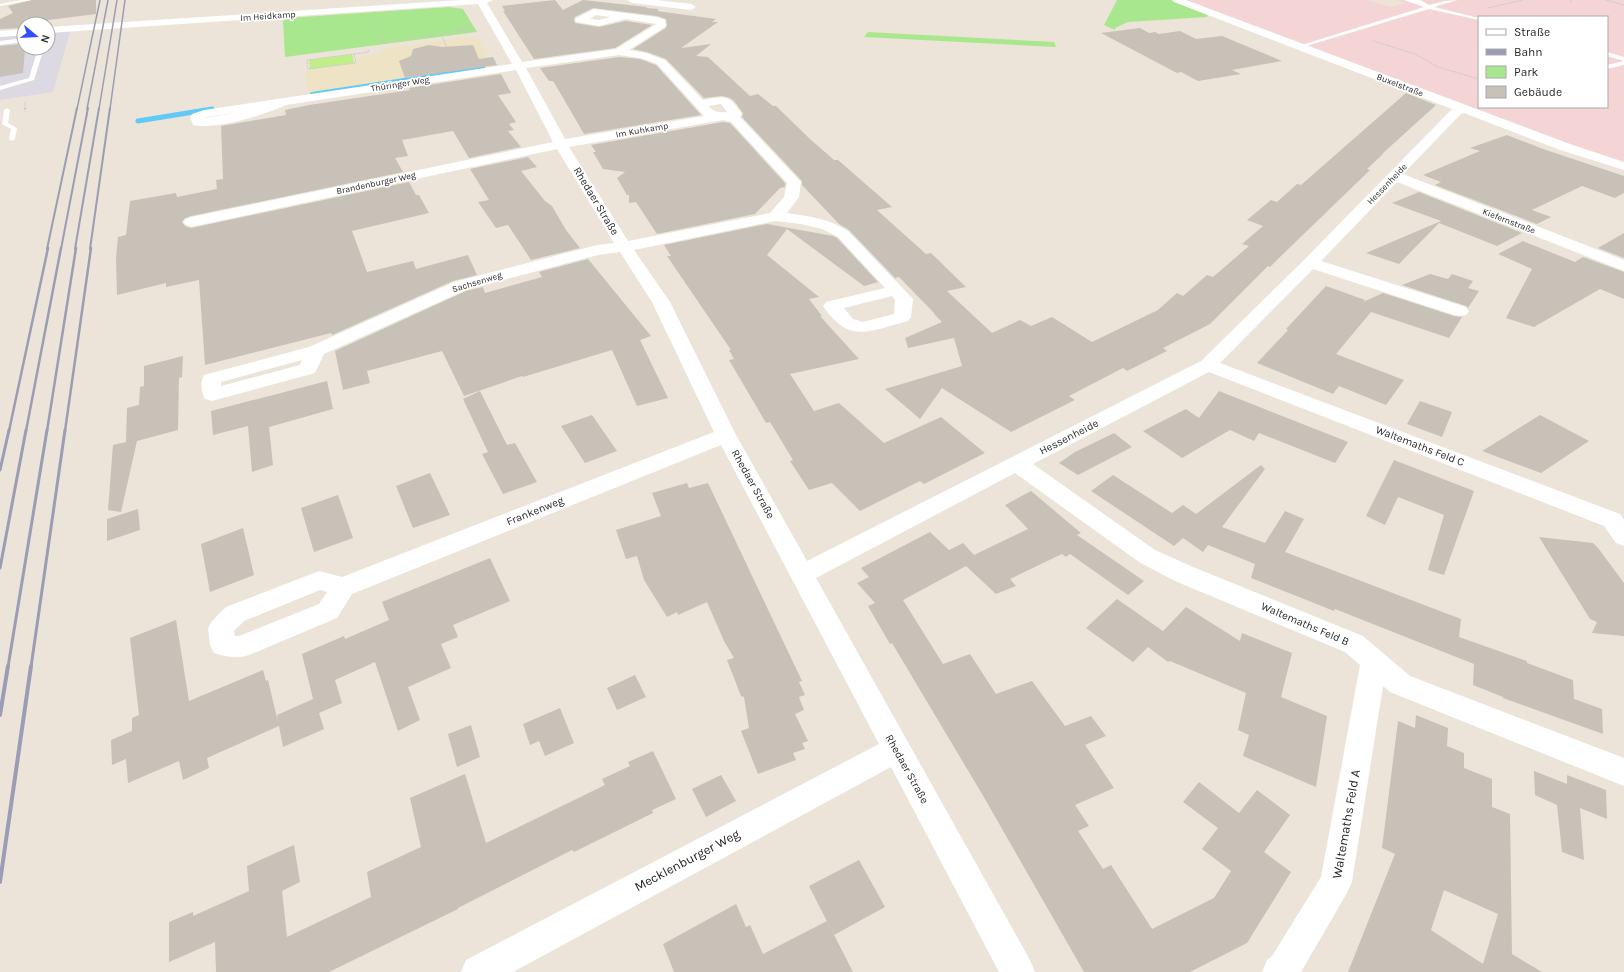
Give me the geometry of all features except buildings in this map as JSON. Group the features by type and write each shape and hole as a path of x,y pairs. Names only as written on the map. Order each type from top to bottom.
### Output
{"street":[{"name":"Rhedaer Straße","path":"483,0 496,26 538,99 561,144 624,247 660,302 726,435 1018,972"},
{"name":"Im Heidkamp","path":"56,29 483,0"},
{"path":"632,0 691,7"},
{"name":"Buxelstraße","path":"1177,0 1565,147 1624,166"},
{"name":"Im Kuhkamp","path":"619,52 660,25 661,22 657,20 626,16"},
{"path":"0,34 16,33"},
{"name":"Im Kuhkamp","path":"519,66 619,52 642,55 661,62 700,104 724,100 736,114 561,144"},
{"name":"Thüringer Weg","path":"281,103 253,113 208,122 197,122 196,117 204,114 519,66"},
{"name":"Hessenheide","path":"802,574 1208,365 1310,263 1457,111 1466,109"},
{"path":"722,116 735,119 794,182 795,192 789,203 775,216"},
{"name":"Brandenburger Weg","path":"191,222 561,144"},
{"name":"Kiefernstraße","path":"1395,176 1624,266"},
{"path":"624,247 775,216 826,225 836,229 843,234 896,290"},
{"name":"Sachsenweg","path":"316,351 308,369 212,395 211,380 316,351 460,286 597,250 624,247"},
{"path":"1310,263 1460,311"},
{"name":"Waltemaths Feld C","path":"1208,365 1620,523"},
{"name":"Frankenweg","path":"343,587 726,435"},
{"name":"Waltemaths Feld B","path":"1017,464 1147,556 1184,574 1354,644 1400,684 1624,772"},
{"name":"Waltemaths Feld A","path":"1279,972 1284,968 1336,882 1374,662"},
{"name":"Mecklenburger Weg","path":"478,972 896,749"}],"lane":[{"path":"1,7 29,0"},
{"path":"1406,0 1419,2 1428,8 1478,19"},
{"path":"1429,0 1445,2"},
{"path":"1298,46 1456,0"},
{"path":"0,43 16,41"},
{"path":"1608,54 1624,59"},
{"path":"0,88 32,78 39,56"},
{"path":"1608,67 1624,63"},
{"path":"7,110 5,124 14,128 12,139"}],"path":[{"path":"1463,15 1464,13 1523,0"},
{"path":"1606,0 1624,5"},
{"path":"464,19 470,29"},
{"path":"372,22 380,41 496,26"},
{"path":"456,31 468,25"},
{"path":"1344,33 1415,54 1438,67 1478,79"},
{"path":"443,38 446,46 443,51"},
{"path":"354,54 356,63 308,69 307,60 368,52 368,49"}],"shaded area":[{"path":"1184,0 1367,0 1391,7 1406,3 1397,0 1624,0 1624,162 1570,145"},
{"path":"70,32 53,92 0,100 0,37 16,36 16,56 56,56 56,33"},
{"path":"468,37 478,38 494,65 308,94 305,70 358,63 357,57 376,55 388,48"}],"green space":[{"path":"1117,0 1171,0 1208,15 1207,17 1128,22 1115,28 1115,30 1104,25"},
{"path":"449,7 463,9 477,32 285,57 283,21 288,18"},
{"path":"868,32 1054,42 1056,47 864,37"},
{"path":"352,54 354,63 310,69 309,60"}],"waterway":[{"path":"312,94 483,68"},
{"path":"138,121 212,109"}],"railway":[{"path":"77,109 100,0"},
{"path":"87,109 108,0"},
{"path":"99,109 117,0"},
{"path":"110,109 125,0"},
{"path":"47,249 77,108"},
{"path":"61,249 88,108"},
{"path":"75,249 99,108"},
{"path":"90,249 110,108"},
{"path":"9,431 48,248"},
{"path":"26,431 61,248"},
{"path":"47,431 76,248"},
{"path":"65,431 91,248"},
{"path":"0,470 9,430"},
{"path":"0,568 26,430"},
{"path":"8,667 47,430"},
{"path":"31,667 65,430"},
{"path":"0,715 8,666"},
{"path":"0,882 31,666"}]}
